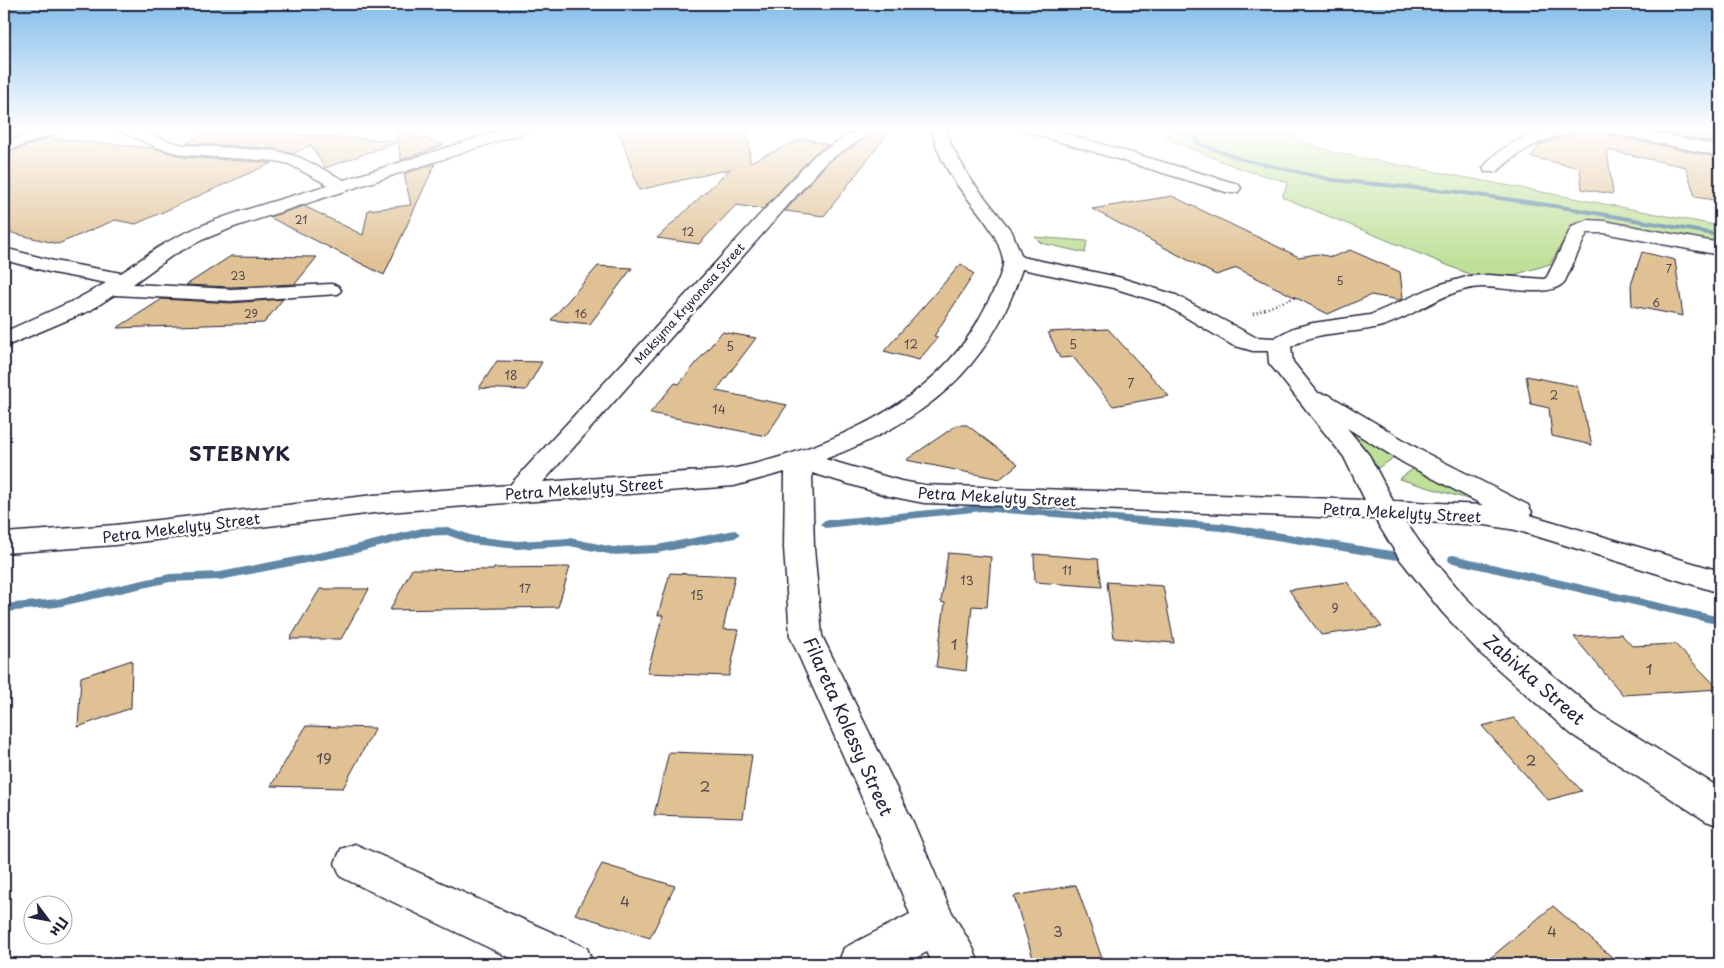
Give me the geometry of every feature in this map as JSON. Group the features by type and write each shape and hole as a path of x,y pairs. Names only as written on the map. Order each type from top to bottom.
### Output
{"street":[{"path":"319,173 344,186"},
{"path":"4,340 82,305 118,285 166,251 195,236 228,223 384,173"},
{"name":"Maksyma Kryvonosa Street","path":"519,492 806,173"},
{"path":"798,460 856,439 922,400 960,364 982,334 1002,297 1014,261 1002,232 959,173"},
{"path":"1182,173 1232,188"},
{"path":"1014,261 1118,283 1169,300 1240,340 1253,344 1279,345 1290,337 1314,329 1352,326 1376,320 1406,310 1442,289 1466,283 1547,285 1555,281 1579,230 1587,226 1604,227 1720,249"},
{"path":"4,254 118,285 231,295 331,290"},
{"name":"Zabivka Street","path":"1279,345 1281,363 1356,455 1384,510 1410,551 1453,604 1493,645 1584,722 1720,809"},
{"path":"1304,390 1464,485 1563,534"},
{"name":"Petra Mekelyty Street","path":"4,543 115,535 374,504 734,477 798,460 899,490 924,494 1485,515 1517,521 1563,534 1720,582"},
{"name":"Filareta Kolessy Street","path":"798,460 799,548 806,636 899,835 936,924 957,964"},
{"path":"355,863 571,964"},
{"path":"860,964 936,924"}],"path":[{"path":"1251,315 1295,297"}],"green space":[{"path":"1256,173 1443,173 1720,226 1720,244 1590,222 1578,222 1572,226 1550,264 1504,278 1476,277 1282,197 1288,182"},
{"path":"1035,237 1087,241 1085,253 1041,243"},
{"path":"1336,419 1397,456 1378,468"},
{"path":"1417,466 1488,505 1399,479"}],"building":[{"path":"4,173 249,173 136,224 115,220 58,244 4,231"},
{"path":"431,173 384,275 269,217 304,206 363,235 368,210 411,205 404,174"},
{"path":"633,173 712,173 639,190"},
{"path":"726,173 796,173 763,209 736,205 699,244 657,238"},
{"path":"818,173 857,173 824,216 785,211"},
{"path":"1580,173 1610,173 1613,194 1582,189"},
{"path":"1688,173 1720,173 1720,201 1695,197"},
{"path":"1172,196 1299,257 1317,254 1332,257 1350,250 1400,272 1403,298 1399,300 1371,295 1328,314 1237,268 1216,275 1092,209"},
{"path":"1642,252 1675,260 1683,316 1632,306 1631,285"},
{"path":"231,256 317,257 295,284 231,287 186,285"},
{"path":"961,264 974,274 934,336 938,337 919,360 884,351"},
{"path":"598,266 632,268 590,324 551,320"},
{"path":"162,299 231,303 283,299 264,323 117,328"},
{"path":"1108,329 1169,396 1113,406 1073,357 1060,358 1048,332"},
{"path":"722,332 756,338 716,391 787,405 766,436 650,413 675,383 679,384"},
{"path":"497,361 542,362 526,390 479,388"},
{"path":"1526,376 1577,386 1592,445 1552,436 1549,408 1531,404"},
{"path":"957,425 967,425 1018,464 1000,479 906,460"},
{"path":"948,553 991,557 987,607 972,606 966,671 936,667 945,603 941,602"},
{"path":"1034,554 1098,559 1102,587 1035,582"},
{"path":"570,567 558,607 390,610 412,569 493,570 494,568"},
{"path":"670,573 735,576 723,629 739,630 729,676 647,673 663,615 658,615"},
{"path":"1107,582 1163,586 1174,643 1114,638"},
{"path":"1347,582 1382,627 1321,635 1289,590"},
{"path":"320,589 369,589 341,639 290,639"},
{"path":"1621,634 1632,646 1675,644 1719,689 1623,695 1574,637"},
{"path":"132,660 131,708 78,727 81,677"},
{"path":"1514,718 1582,791 1548,800 1482,726"},
{"path":"306,726 375,728 343,788 271,786"},
{"path":"669,752 752,755 743,818 654,815"},
{"path":"602,864 675,886 650,938 575,914"},
{"path":"1076,885 1104,964 1035,964 1014,896"},
{"path":"1553,906 1620,964 1483,964"}],"waterway":[{"path":"1303,173 1333,180 1458,192 1561,207 1720,235"},
{"path":"825,524 982,508 1221,527 1397,556"},
{"path":"4,608 57,603 170,578 220,576 352,550 422,532 448,531 472,540 517,545 570,542 613,551 657,549 735,534"},
{"path":"1453,559 1720,621"}],"district":[{"name":"STEBNYK","path":"240,453"}]}
